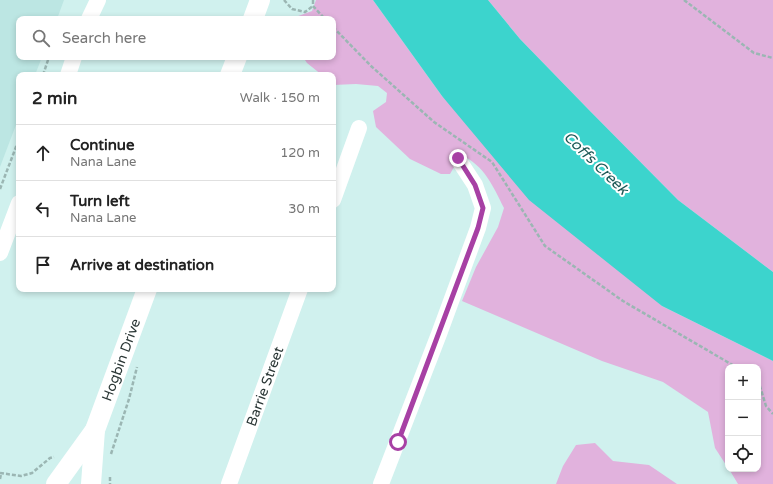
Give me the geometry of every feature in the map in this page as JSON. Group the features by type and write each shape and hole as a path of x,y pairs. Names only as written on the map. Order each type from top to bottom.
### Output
{"main road":[{"path":"253,16 260,0"},
{"path":"231,72 236,60"},
{"name":"Hogbin Drive","path":"56,484 95,430 146,292"},
{"name":"Hogbin Drive","path":"91,484 95,430"}],"street":[{"path":"91,16 98,0"},
{"path":"69,72 73,60"},
{"path":"336,192 359,128"},
{"path":"381,484 444,320 478,228 483,208 475,185 458,158"},
{"path":"0,253 16,211"},
{"name":"Barrie Street","path":"229,484 299,292"}],"path":[{"path":"284,0 292,9 305,12 313,6"},
{"path":"313,0 313,6 322,16"},
{"path":"684,0 754,53 773,58"},
{"path":"336,30 371,66 434,122 492,162 545,246 623,301 731,364"},
{"path":"44,72 48,60"},
{"path":"0,189 16,147"},
{"path":"110,459 139,362"},
{"path":"761,390 766,406 773,414"},
{"path":"0,479 1,474"},
{"path":"110,474 110,484"}],"shaded area":[{"path":"0,0 64,0 58,16 16,16 16,60 41,60 36,72 16,72 16,125 0,167"},
{"path":"316,0 373,0 442,96 662,306 773,361 773,484 738,484 731,472 761,472 761,364 725,364 725,463 715,448 708,412 663,382 602,361 462,301 476,267 498,227 504,208 496,192 482,170 469,159 461,155 450,174 441,174 410,159 376,127 373,111 386,102 387,93 378,86 356,84 336,85 336,72 318,72 305,60 336,60 336,16 298,16 312,11"},
{"path":"488,0 773,0 773,272 678,200 520,39"},
{"path":"595,443 613,461 649,465 677,484 556,484 563,466 576,445"}],"water":[{"name":"Coffs Creek","path":"373,0 488,0 520,39 678,200 773,272 773,361 662,306 529,200 442,96"}],"route":[{"path":"398,442 478,228 483,208 475,185 458,158"}]}
